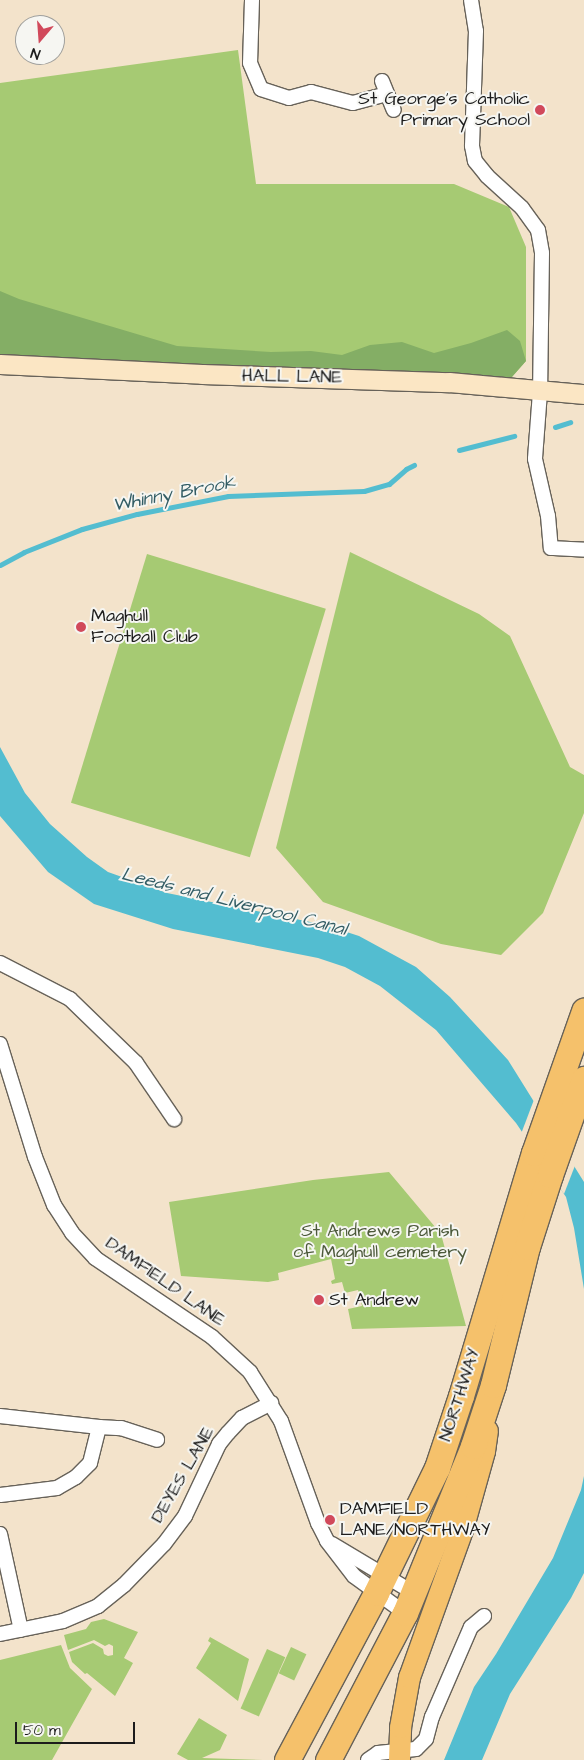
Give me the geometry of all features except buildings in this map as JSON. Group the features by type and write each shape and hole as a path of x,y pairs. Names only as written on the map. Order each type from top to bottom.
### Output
{"highway":[{"name":"NORTHWAY","path":"328,1760 395,1592 461,1396 534,1153 584,1011"},
{"name":"NORTHWAY","path":"288,1760 395,1592 441,1528 473,1446 493,1385 528,1247 550,1175 584,1079"}],"main road":[{"path":"399,1756 400,1727 407,1684 437,1594 462,1530 484,1451 493,1385"}],"street":[{"path":"252,0 250,64 261,89 289,98 311,92 354,103 385,87 394,110"},
{"path":"471,0 476,31 472,146 475,161 487,176 522,208 538,230 540,238 542,262 540,392 535,459 548,516 551,548 584,550"},
{"name":"HALL LANE","path":"0,364 202,374 448,382 540,392 584,394"},
{"path":"0,963 70,999 136,1063 174,1119"},
{"name":"DAMFIELD LANE","path":"0,1044 35,1157 54,1204 72,1233 95,1258 212,1337 250,1372 271,1403 281,1422 318,1523 327,1541 354,1576 395,1592"},
{"name":"DEYES LANE","path":"0,1634 63,1621 98,1606 124,1585 164,1544 185,1516 220,1444 228,1433 242,1418 271,1403"},
{"path":"0,1416 122,1428 157,1440"},
{"path":"0,1495 57,1488 76,1477 90,1463 99,1427"},
{"path":"0,1534 21,1630"},
{"path":"327,1541 395,1592"},
{"path":"368,1760 378,1752 399,1756 416,1749 426,1739 432,1718 471,1627 484,1616"}],"green space":[{"path":"238,50 256,184 454,184 509,207 526,247 526,361 511,378 0,356 0,83"},
{"path":"0,291 19,299 177,346 271,352 311,351 342,355 370,345 402,342 434,353 471,343 507,330 520,341 526,361 511,378 0,356"},
{"path":"350,552 479,614 510,636 570,767 584,775 584,813 543,913 501,955 441,944 323,902 276,848"},
{"path":"147,554 326,609 250,857 71,803"},
{"name":"St Andrews Parish of Maghull cemetery","path":"389,1172 441,1234 466,1326 352,1329 348,1309 362,1306 358,1290 345,1293 342,1282 332,1284 331,1281 335,1279 331,1259 278,1273 279,1280 268,1282 181,1276 169,1202 313,1180"},
{"path":"104,1619 138,1632 124,1658 133,1663 115,1696 72,1662 69,1652 93,1643 103,1649 104,1654 108,1656 113,1655 113,1646 109,1644 105,1646 94,1640 68,1650 64,1635 86,1629 91,1622"},
{"path":"210,1637 249,1659 238,1701 196,1668 211,1643 208,1641"},
{"path":"61,1645 70,1668 92,1689 52,1760 0,1760 0,1660"},
{"path":"291,1647 306,1654 294,1680 279,1673"},
{"path":"267,1649 285,1657 259,1717 241,1708"},
{"path":"199,1718 227,1735 220,1750 202,1758 263,1760 188,1760 177,1754"}],"water":[{"name":"Leeds and Liverpool Canal","path":"0,747 25,793 50,824 87,857 108,872 167,893 325,925 359,936 416,967 450,997 508,1060 584,1182 584,1289 574,1228 566,1197 516,1123 436,1030 380,986 345,967 318,958 173,929 94,904 48,872 0,816"},
{"path":"584,1476 584,1573 571,1598 510,1694 482,1760 444,1760 474,1687 496,1654 553,1558 581,1490"}],"pier":[{"path":"535,1097 576,1163 564,1194 521,1134"}],"waterway":[{"name":"Whinny Brook","path":"555,427 570,422"},
{"name":"Whinny Brook","path":"459,450 514,436"},
{"name":"Whinny Brook","path":"0,565 24,552 82,529 137,514 228,496 364,491 389,484 406,469 414,465"}],"place":[{"name":"St George's Catholic Primary School","path":"540,110"},
{"name":"Maghull Football Club","path":"81,627"},
{"name":"St Andrew","path":"319,1300"},
{"name":"DAMFIELD LANE/NORTHWAY","path":"330,1520"}]}
